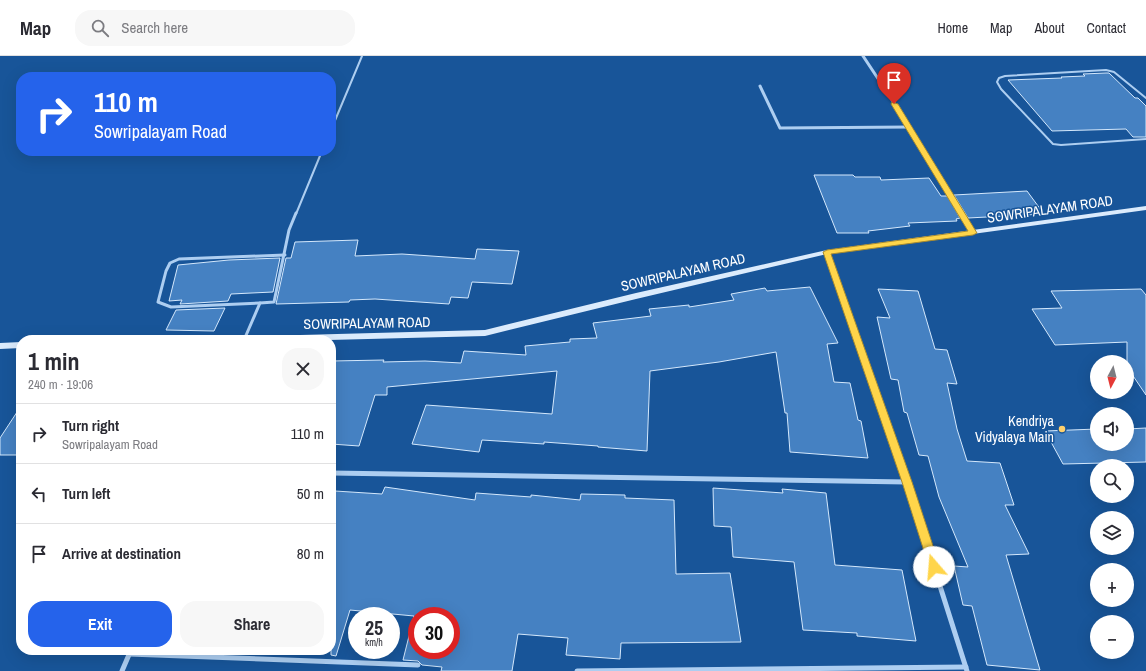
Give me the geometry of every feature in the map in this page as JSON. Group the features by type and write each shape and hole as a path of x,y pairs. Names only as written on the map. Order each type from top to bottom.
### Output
{"street":[{"path":"863,56 910,127 973,233"},
{"path":"760,86 780,128 910,127"},
{"name":"SOWRIPALAYAM ROAD","path":"336,337 485,333 636,296 827,252 1146,208"},
{"path":"577,671 967,669 907,482 827,252"},
{"path":"0,346 16,345"},
{"path":"336,473 907,482"},
{"path":"122,671 129,655"},
{"path":"196,655 418,665"}],"lane":[{"path":"336,118 362,56"},
{"path":"1146,98 1114,72 1106,70 1006,76 999,78 997,82 1001,89 1053,144 1061,145 1146,139"},
{"path":"285,254 179,259 170,263 166,271 158,302 171,307 274,302 285,254 289,230 320,156"},
{"path":"246,335 260,303"}],"building":[{"path":"1109,73 1135,98 1138,98 1146,106 1146,137 1133,137 1126,129 1052,131 1008,80 1062,78 1061,77 1085,76 1083,74"},
{"path":"814,175 880,177 881,180 929,178 941,196 948,196 960,218 956,219 957,221 908,223 910,226 868,231 869,233 837,233"},
{"path":"1027,191 1044,214 968,218 954,195"},
{"path":"358,240 355,256 402,254 475,259 477,249 519,251 512,284 472,282 468,298 451,297 449,304 375,299 350,300 349,302 276,304 286,258 291,258 295,242"},
{"path":"280,258 273,292 231,294 228,301 180,304 182,300 169,301 178,265 229,260"},
{"path":"810,287 838,343 827,344 834,382 850,383 858,420 861,421 868,458 790,452 787,413 785,413 776,352 719,362 650,371 647,451 544,442 544,444 482,440 479,452 412,444 426,405 552,414 557,371 387,387 387,395 375,395 359,446 336,444 336,361 384,360 383,362 425,361 461,363 464,351 526,355 525,346 570,342 570,339 597,338 593,323 651,316 649,309 689,305 689,307 734,300 731,294 765,288 767,291"},
{"path":"878,289 918,291 935,349 947,350 957,384 947,383 957,429 967,461 1000,463 1014,505 1005,505 1029,554 1006,555 1040,670 987,665 972,606 963,605 954,566 968,567 939,497 928,456 919,455 907,413 904,412 898,380 891,379 877,317 890,318"},
{"path":"1141,289 1146,295 1146,395 1134,377 1134,355 1127,355 1127,342 1055,345 1032,309 1062,308 1051,291"},
{"path":"225,308 214,331 166,330 176,310"},
{"path":"16,414 16,455 0,455 0,438"},
{"path":"1146,428 1146,462 1134,462 1134,459 1090,459 1090,463 1063,464 1045,431 1090,429 1090,451 1134,451 1134,429"},
{"path":"385,487 475,500 476,493 531,497 531,495 580,500 581,494 625,495 625,498 674,500 676,574 730,573 741,642 621,643 620,659 566,655 568,638 518,634 512,671 441,671 442,667 422,665 418,661 403,660 408,640 408,659 460,659 460,607 408,607 408,615 400,615 400,607 348,607 348,617 336,656 331,655 336,655 336,491 382,494"},
{"path":"713,488 783,493 782,489 826,493 835,565 902,570 916,641 857,636 857,633 803,630 794,562 733,557 731,527 714,526"}],"place":[{"name":"Kendriya Vidyalaya Main","path":"1062,429"}],"route":[{"path":"894,104 910,127 973,233 827,252 907,482 934,567"}]}
